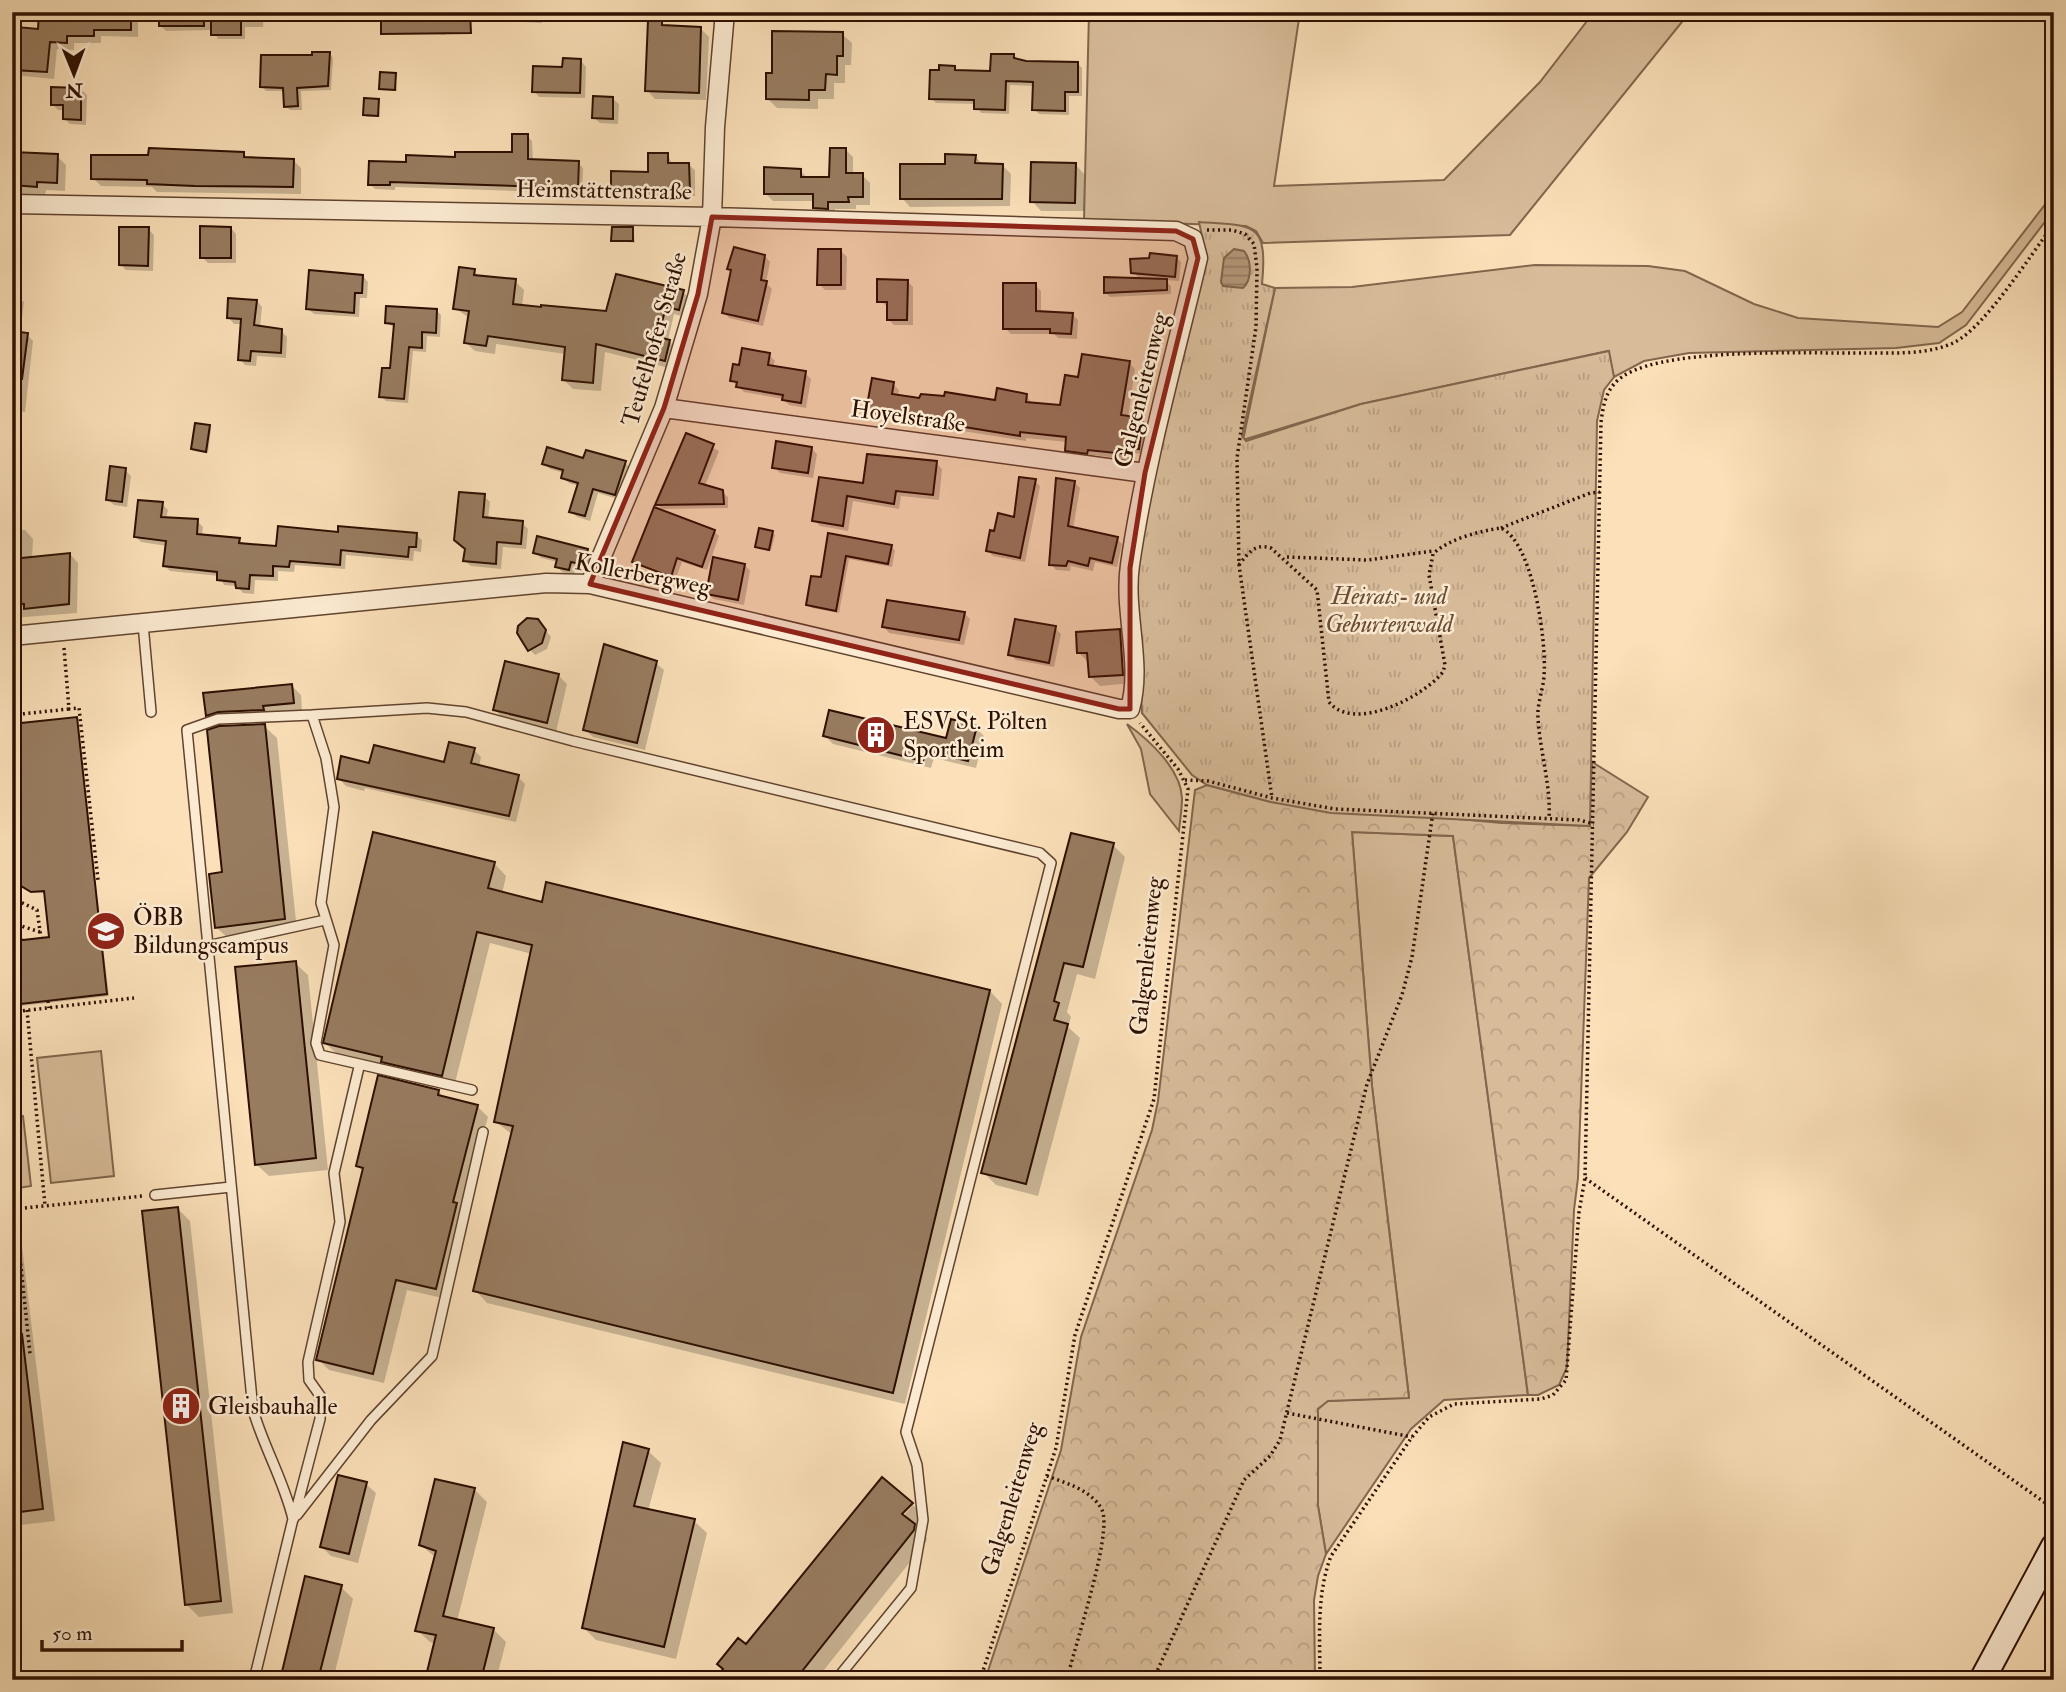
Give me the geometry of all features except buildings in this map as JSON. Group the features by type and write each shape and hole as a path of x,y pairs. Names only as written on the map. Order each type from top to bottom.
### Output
{"street":[{"name":"Teufelhofer Straße","path":"590,584 664,408 698,293 712,217 715,127 725,12"},
{"name":"Heimstättenstraße","path":"12,204 712,217 1176,231 1193,239"},
{"name":"Galgenleitenweg","path":"1130,709 1134,673 1129,582 1145,473 1198,258 1193,239"},
{"name":"Hoyelstraße","path":"664,408 1145,473"},
{"name":"Kollerbergweg","path":"12,636 547,583 590,584 1119,709 1130,709"},
{"path":"1982,1680 2054,1546"}],"lane":[{"path":"143,624 151,712"},
{"path":"293,1520 287,1493 259,1432 253,1410 187,730 218,719 427,708 466,712 586,744 1040,853 1051,863 906,1432 917,1465 923,1520 911,1588 836,1680"},
{"path":"312,715 326,758 334,807 321,903 334,945 316,1043 320,1055 359,1067 472,1090"},
{"path":"207,946 325,920"},
{"path":"254,1680 320,1419 321,1397 309,1380 308,1362 340,1222 334,1173 359,1067"},
{"path":"293,1520 371,1420 432,1356 484,1132"},
{"path":"155,1195 231,1187"}],"path":[{"path":"1320,1680 1320,1600 1331,1556 1412,1437 1440,1409 1454,1404 1541,1399 1561,1389 1566,1380 1579,1212 1586,1178 1603,404 1616,380 1646,365 1690,358 1896,353 1954,343 1976,326 2054,224"},
{"path":"1193,239 1209,229 1232,230 1245,234 1254,244 1257,253 1256,327 1237,458 1239,565 1272,798"},
{"path":"1285,557 1367,560 1435,551 1446,544 1501,528 1590,492 1601,492"},
{"path":"1501,528 1512,535 1524,554 1543,640 1544,678 1538,715 1549,819"},
{"path":"1239,565 1250,551 1263,545 1285,557 1317,590 1320,596 1329,702 1335,709 1358,714 1404,701 1443,673 1445,665 1429,575 1430,560 1435,551"},
{"path":"62,631 69,709"},
{"path":"12,715 79,708 98,880"},
{"path":"1130,709 1185,780 1208,781 1272,798 1335,809 1433,812 1594,824"},
{"name":"Galgenleitenweg","path":"980,1680 1056,1448 1075,1335 1154,1100 1187,811 1185,780"},
{"path":"1153,1680 1244,1480 1270,1456 1280,1440 1367,1084 1402,995 1412,957 1433,812"},
{"path":"12,890 21,886"},
{"path":"12,898 37,910 41,938"},
{"path":"12,923 40,932"},
{"path":"12,1012 134,998"},
{"path":"48,1001 49,1008"},
{"path":"27,1010 45,1206"},
{"path":"1586,1178 2054,1509"},
{"path":"30,1353 13,1209 155,1195"},
{"path":"1287,1413 1412,1437"},
{"path":"1047,1476 1072,1486 1096,1502 1105,1522 1098,1566 1067,1680"}],"highlighted area":[{"path":"712,217 1176,231 1193,239 1198,258 1145,473 1130,568 1130,709 1119,709 590,584 664,408 698,294"}],"green space":[{"path":"1089,12 1300,12 1274,186 1444,180 1540,82 1594,12 1690,12 1510,235 1263,243 1256,231 1246,226 1084,220"},
{"path":"2054,193 2054,210 1966,325 1939,343 1896,348 1689,353 1644,361 1614,377 1608,351 1361,404 1243,440 1275,288 1352,287 1535,265 1648,266 1685,271 1754,304 1798,318 1938,327 1962,312"},
{"name":"Heirats- und Geburtenwald","path":"1199,222 1245,227 1253,231 1262,248 1262,284 1275,288 1242,436 1246,441 1361,404 1609,351 1614,377 1604,390 1597,421 1590,826 1331,813 1271,802 1207,785 1192,775 1142,713 1134,582 1152,473 1206,255"},
{"path":"1127,724 1154,747 1176,776 1182,798 1179,831 1150,794 1141,749"},
{"path":"1592,762 1648,797 1627,832 1589,878 1578,1178 1574,1210 1567,1367 1559,1385 1538,1395 1528,1395 1453,836 1352,832 1372,1086 1409,1398 1328,1401 1318,1409 1318,1506 1326,1554 1318,1576 1314,1600 1315,1680 985,1680 1061,1450 1081,1337 1152,1130 1158,1101 1195,790 1207,785 1271,802 1502,823 1589,826"},
{"path":"1352,832 1453,836 1528,1395 1444,1400 1411,1429 1326,1554 1318,1506 1318,1409 1327,1401 1409,1397 1372,1086"},
{"path":"101,1051 114,1176 51,1183 37,1058"},
{"path":"23,1116 31,1186 12,1189 12,1117"}],"shaded area":[{"path":"1234,249 1244,251 1250,265 1243,288 1223,286 1221,282 1224,258"}],"place":[{"name":"ESV St. Pölten Sportheim","path":"876,735"},
{"name":"ÖBB Bildungscampus","path":"106,931"},
{"name":"Gleisbauhalle","path":"181,1406"}]}
